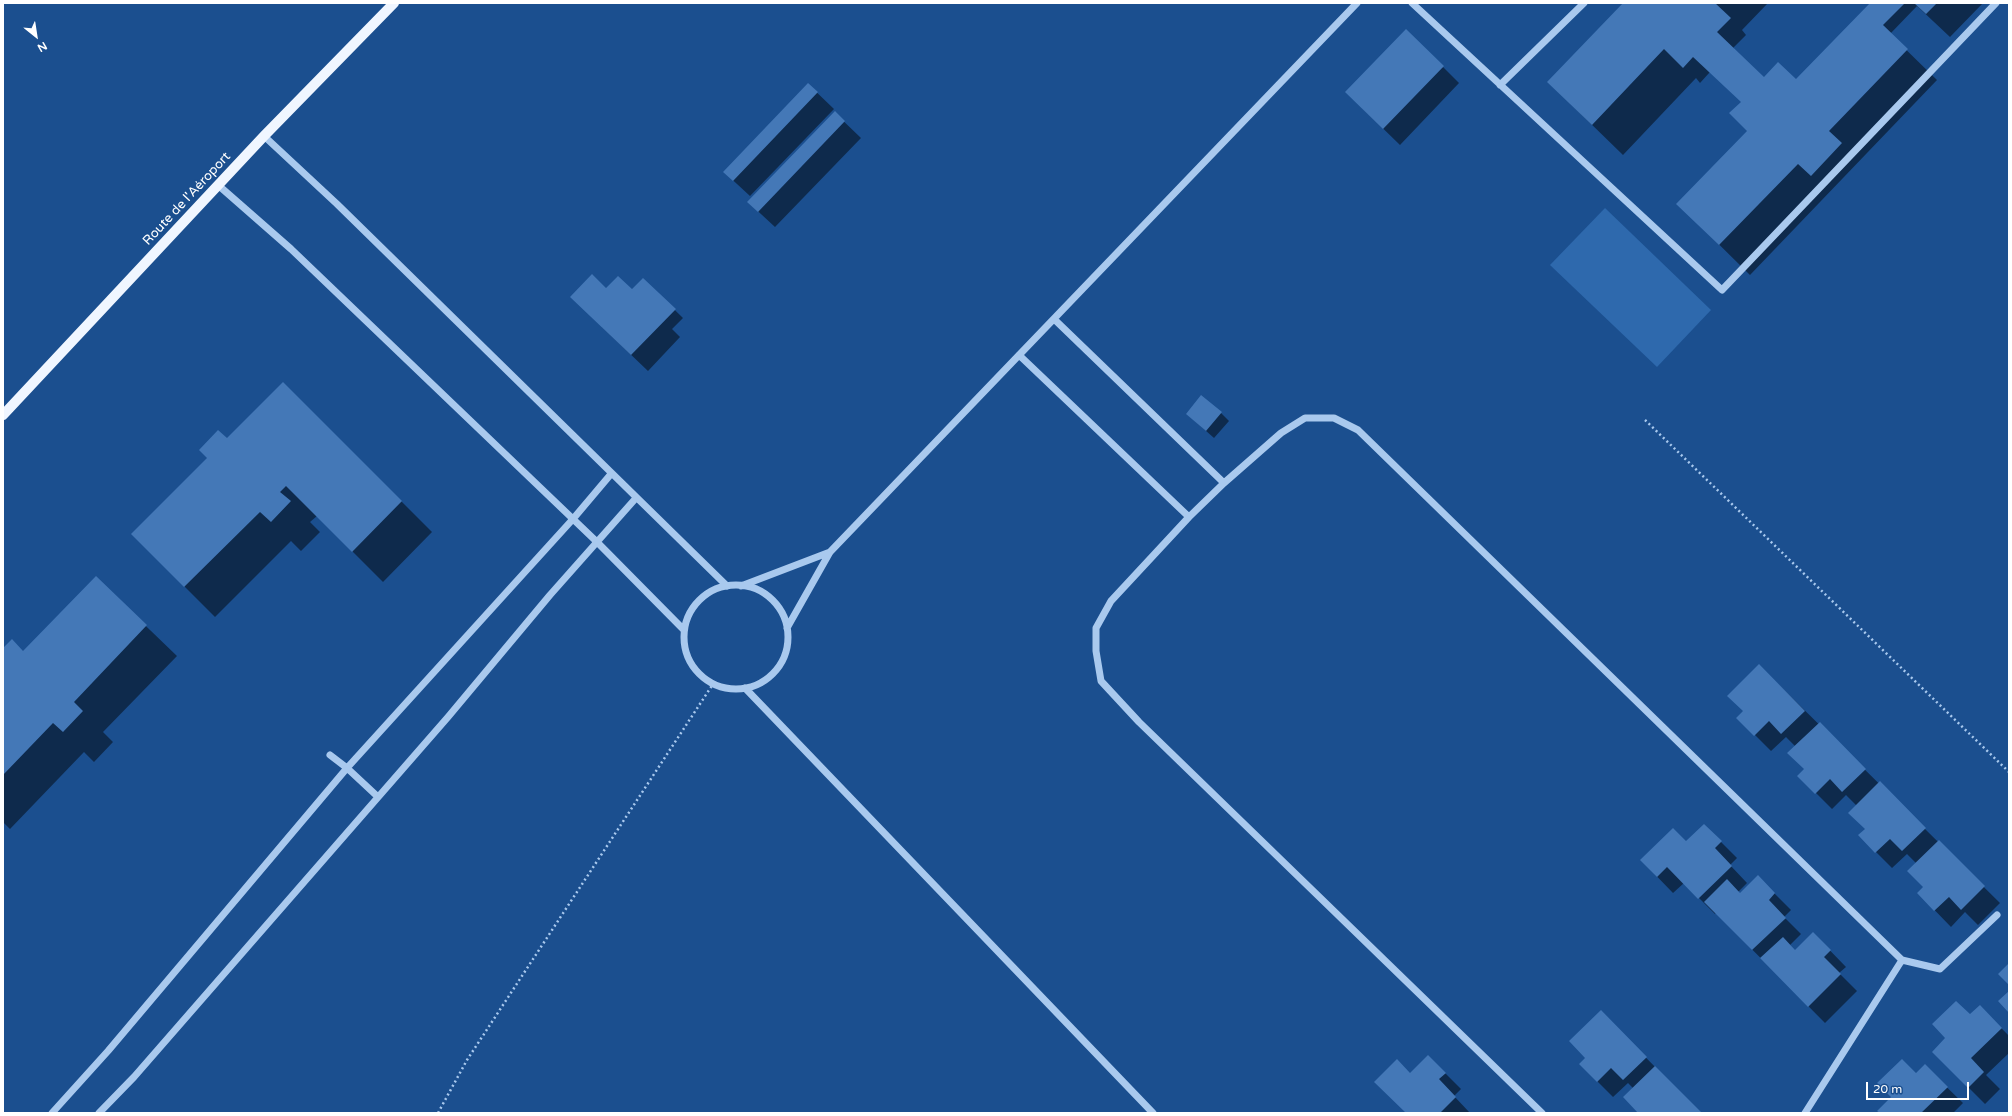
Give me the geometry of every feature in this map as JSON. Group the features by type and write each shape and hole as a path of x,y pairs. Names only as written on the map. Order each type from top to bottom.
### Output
{"main road":[{"name":"Route de l'Aéroport","path":"3,415 264,136 394,3"}],"street":[{"path":"787,628 830,552 1357,3"},
{"path":"1412,3 1722,290 1996,3"},
{"path":"1500,85 1584,3"},
{"path":"264,136 337,204 727,586"},
{"path":"218,185 291,249 597,542 684,630"},
{"path":"1054,319 1224,483"},
{"path":"1019,355 1189,517"},
{"path":"1542,1113 1139,722 1101,681 1096,651 1096,628 1111,601 1189,517 1224,483 1281,433 1305,418 1334,418 1358,430 1902,960 1940,969 1997,915"},
{"path":"52,1113 108,1051 347,768 573,519 611,474"},
{"path":"99,1113 139,1071 377,796 448,717 636,498"},
{"path":"740,586 830,552"},
{"path":"727,586 740,586 757,590 771,599 782,612 787,628 788,644 783,660 773,673 760,683 745,688 728,689 713,684 700,675 689,662 684,646 684,630 689,615 698,601 711,592 727,586"},
{"path":"745,688 1153,1113"},
{"path":"330,755 347,768 377,796"},
{"path":"1805,1113 1902,960"}],"path":[{"path":"1645,420 2009,772"},
{"path":"438,1113 467,1060 713,684"}],"shaded area":[{"path":"1605,208 1711,310 1657,367 1550,265"}],"building":[{"path":"1623,3 1715,3 1731,18 1717,32 1764,77 1778,62 1796,79 1870,3 1905,3 1883,25 1908,49 1829,131 1842,143 1811,176 1798,164 1719,245 1676,204 1747,131 1729,113 1741,102 1693,57 1683,68 1664,49 1592,125 1547,82"},
{"path":"1914,3 1937,3 1926,14"},
{"path":"1406,29 1444,66 1383,129 1345,92"},
{"path":"808,83 818,92 733,181 723,172"},
{"path":"835,111 845,121 758,212 747,202"},
{"path":"592,274 606,288 618,276 632,289 643,278 676,309 631,355 570,297"},
{"path":"283,382 402,501 352,552 286,486 280,492 291,501 271,522 260,512 184,587 131,534 207,458 199,450 218,430 227,438"},
{"path":"1201,395 1222,412 1206,431 1186,414"},
{"path":"96,576 147,625 74,702 83,711 63,732 53,723 3,775 3,648 12,639 23,651"},
{"path":"1759,664 1805,711 1781,734 1769,721 1754,736 1736,718 1743,711 1727,696"},
{"path":"1820,722 1866,769 1842,792 1830,779 1815,794 1797,776 1804,769 1787,753"},
{"path":"1880,781 1926,828 1902,851 1890,839 1875,853 1858,835 1865,829 1848,813"},
{"path":"1704,824 1722,841 1715,848 1732,866 1698,899 1667,867 1657,877 1640,860 1673,828 1686,841"},
{"path":"1939,840 1985,886 1961,910 1949,897 1934,911 1917,893 1923,887 1907,871"},
{"path":"1758,875 1775,893 1769,900 1786,918 1752,950 1704,902 1727,879 1740,893"},
{"path":"1813,932 1831,950 1824,957 1841,974 1808,1007 1760,958 1783,937 1795,950"},
{"path":"2009,963 2009,985 1998,974"},
{"path":"2009,991 2009,1013 1998,1001"},
{"path":"1956,1001 1970,1014 1980,1005 2002,1028 1971,1058 1984,1072 1968,1088 1932,1052 1945,1038 1932,1024"},
{"path":"1601,1010 1647,1057 1623,1080 1611,1068 1597,1082 1579,1064 1585,1058 1569,1041"},
{"path":"1428,1055 1446,1073 1439,1079 1456,1097 1440,1113 1406,1113 1374,1082 1397,1059 1410,1073"},
{"path":"1902,1059 1916,1073 1925,1064 1948,1087 1921,1113 1880,1113 1877,1111 1891,1097 1877,1083"},
{"path":"1655,1066 1702,1113 1638,1113 1623,1097"}]}
